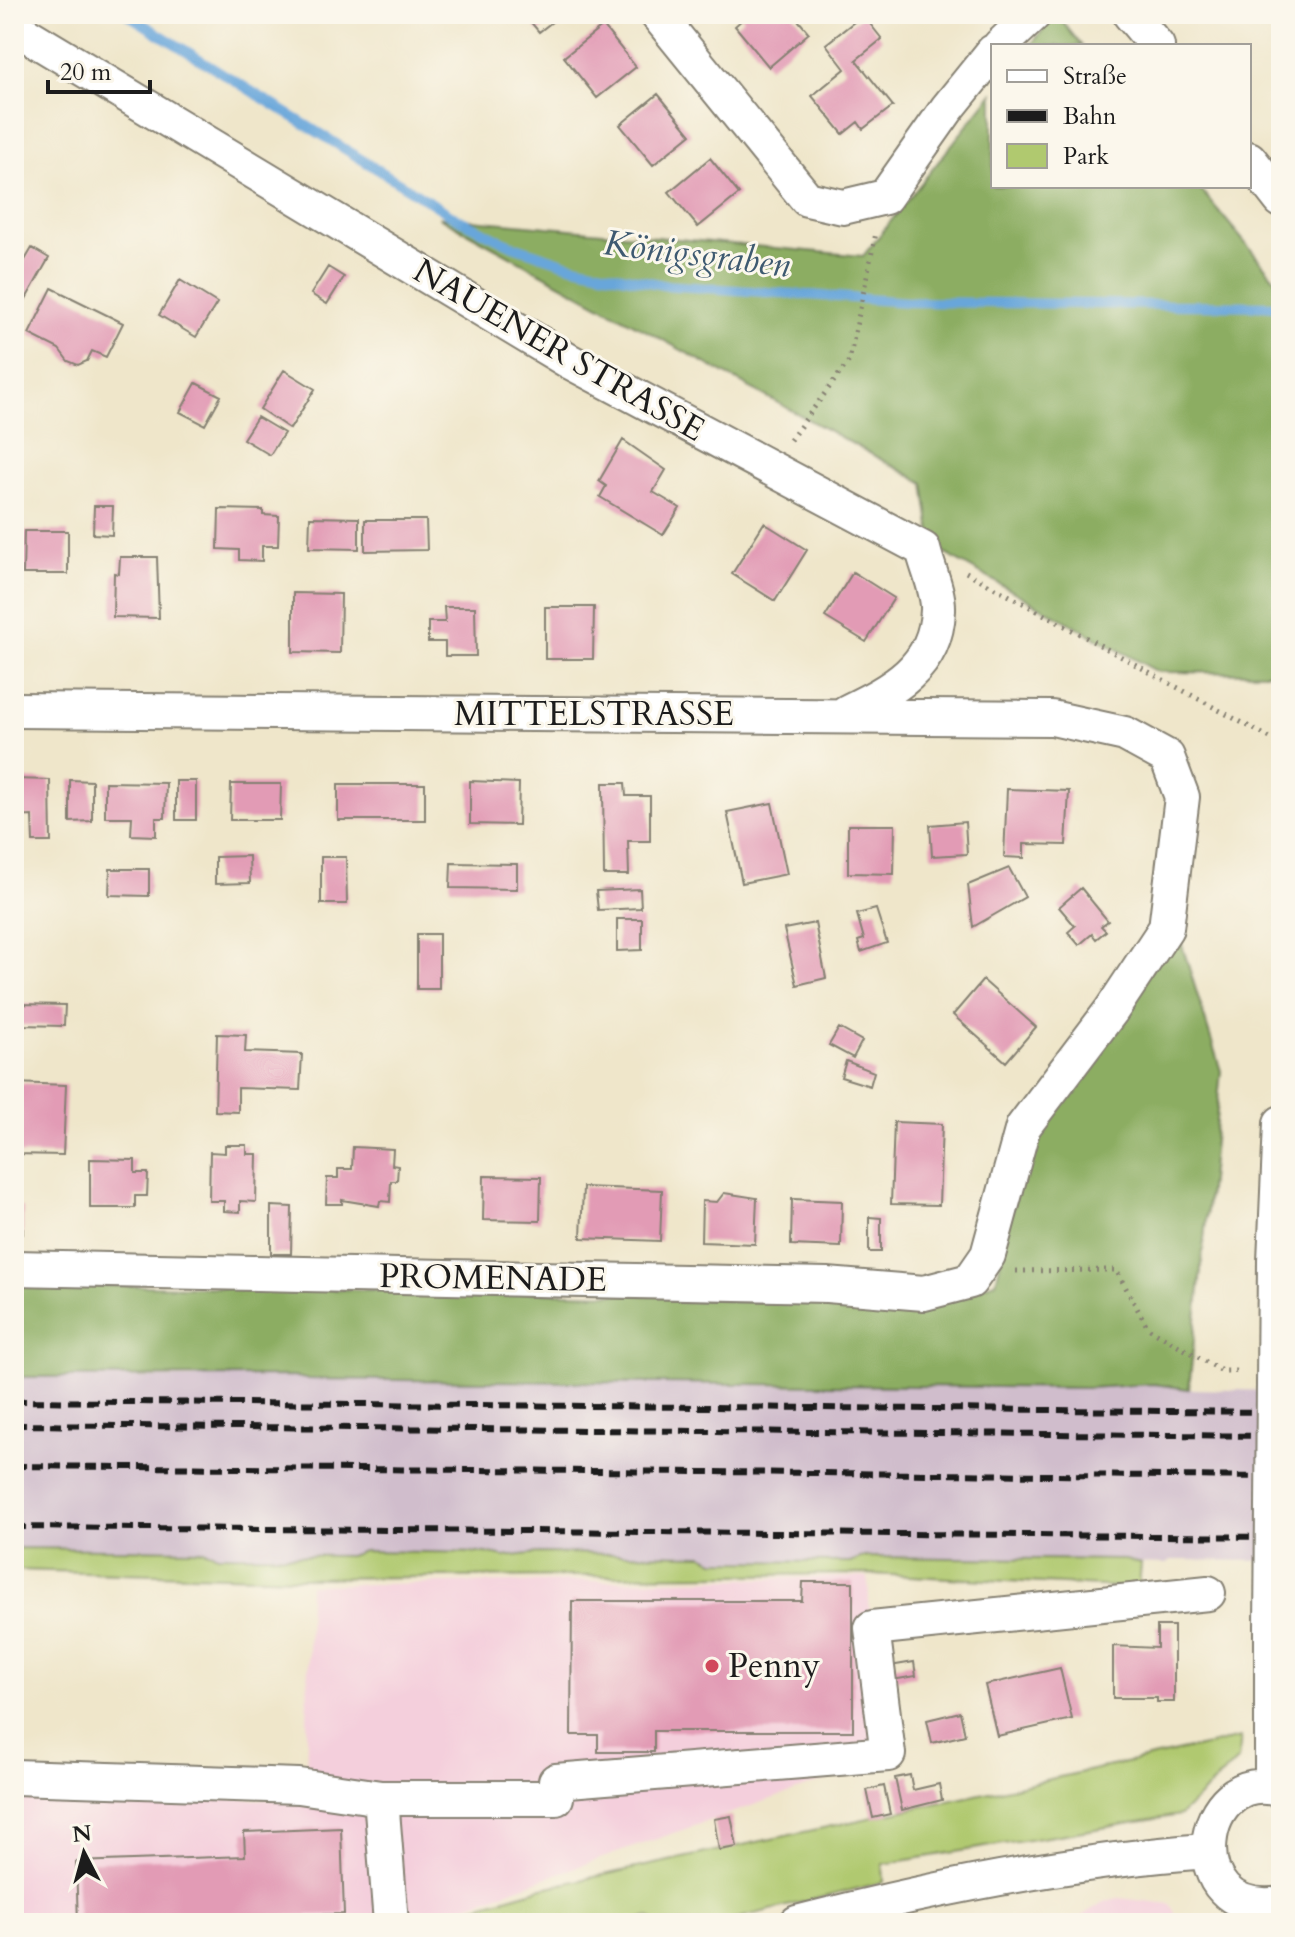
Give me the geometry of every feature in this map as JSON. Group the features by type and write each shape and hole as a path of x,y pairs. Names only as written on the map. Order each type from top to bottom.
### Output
{"street":[{"path":"657,14 807,199 843,207 885,197 947,109 991,54"},
{"path":"1002,44 1034,14"},
{"name":"NAUENER STRASSE","path":"28,26 567,360 923,549"},
{"path":"1251,161 1279,192"},
{"path":"839,716 895,689 928,653 938,609 923,549"},
{"name":"MITTELSTRASSE","path":"14,710 1052,718 1125,734 1167,757 1182,797 1166,928 1111,1011 1023,1127 988,1255 970,1281"},
{"path":"1268,1911 1235,1898 1215,1878 1207,1851 1209,1831 1218,1813 1233,1798 1252,1790 1276,1789 1272,1629 1275,1261 1281,1123"},
{"name":"PROMENADE","path":"14,1268 827,1285 924,1293 970,1281"},
{"path":"14,1777 299,1786 381,1798 556,1798 556,1781 888,1754 872,1628 1208,1593"},
{"path":"381,1798 391,1923"},
{"path":"797,1923 993,1878 1101,1860 1207,1851"}],"path":[{"path":"768,466 849,361 861,317 863,285 885,197"},
{"path":"923,549 1281,744"},
{"path":"970,1281 1003,1271 1116,1270 1148,1328 1222,1371 1252,1371"}],"shaded area":[{"path":"211,1375 798,1386 854,1383 1088,1388 1154,1384 1189,1389 1281,1391 1281,1561 1171,1560 1166,1564 1130,1563 1124,1560 863,1557 850,1562 713,1561 703,1555 539,1553 504,1557 486,1553 363,1551 349,1556 218,1555 203,1550 14,1548 14,1377 191,1378"},
{"path":"868,1577 877,1762 417,1923 14,1923 14,1796 306,1800 309,1585"},
{"path":"1119,1898 1170,1904 1181,1923 1070,1923 1105,1901"}],"green space":[{"path":"1056,14 1080,44 1032,44"},
{"path":"991,96 991,188 1200,188 1281,286 1281,673 1158,672 933,547 924,483 439,217 863,256"},
{"path":"1178,932 1221,1071 1189,1389 1154,1384 1088,1388 305,1379 293,1376 14,1377 14,1284 933,1299 996,1282 1029,1132"},
{"path":"14,1548 203,1550 218,1555 349,1556 363,1551 486,1553 504,1557 539,1553 703,1555 714,1561 850,1562 863,1557 1125,1560 1141,1564 1139,1588 871,1574 299,1578 14,1570"},
{"path":"1241,1738 1238,1760 1180,1815 883,1864 884,1882 718,1923 656,1923 650,1917 623,1923 418,1923 534,1890"}],"building":[{"path":"524,14 562,14 539,32"},
{"path":"739,14 793,14 809,33 769,67 735,26 743,19"},
{"path":"1251,14 1281,14 1281,22 1251,20"},
{"path":"863,15 882,39 856,60 893,106 863,129 858,122 843,134 812,96 845,69 826,44"},
{"path":"603,26 636,67 597,98 564,57"},
{"path":"658,94 691,134 653,165 620,125"},
{"path":"710,158 739,194 698,227 669,192"},
{"path":"32,248 49,258 14,320 14,279"},
{"path":"328,267 344,277 327,304 311,294"},
{"path":"180,280 217,303 196,337 159,315"},
{"path":"52,288 123,323 106,357 92,351 87,361 78,365 68,361 59,349 29,334"},
{"path":"284,370 315,389 290,429 260,409"},
{"path":"196,383 221,396 205,425 180,412"},
{"path":"257,417 284,433 270,455 243,439"},
{"path":"623,440 666,470 653,492 680,508 663,535 600,497 606,486 599,481"},
{"path":"94,506 113,506 112,535 93,534"},
{"path":"219,509 263,510 263,515 279,516 278,546 262,546 262,561 239,560 239,550 218,549"},
{"path":"310,517 359,518 359,549 309,548"},
{"path":"365,520 426,520 427,550 365,551"},
{"path":"764,523 807,550 775,601 732,574"},
{"path":"24,531 68,531 68,574 23,574"},
{"path":"120,557 157,557 159,618 113,617 114,573 119,574"},
{"path":"853,572 894,598 866,642 825,617"},
{"path":"293,593 341,594 340,653 293,652"},
{"path":"444,607 475,607 476,656 445,656 445,642 428,642 428,622 445,622"},
{"path":"545,607 594,607 593,659 545,659"},
{"path":"14,779 50,780 51,842 33,842 32,816 14,817"},
{"path":"70,780 92,781 92,821 70,822"},
{"path":"176,781 196,781 196,820 176,820"},
{"path":"470,781 519,783 518,825 470,824"},
{"path":"105,782 166,783 165,818 156,818 156,836 131,835 132,817 105,817"},
{"path":"603,783 625,783 626,796 650,796 650,841 628,841 629,875 604,875"},
{"path":"231,784 281,784 280,820 230,820"},
{"path":"338,784 425,784 425,820 338,820"},
{"path":"1007,789 1069,791 1066,845 1024,844 1024,858 1004,857"},
{"path":"772,803 787,874 742,883 727,812"},
{"path":"965,822 967,854 932,856 930,825"},
{"path":"848,825 895,825 894,874 848,873"},
{"path":"249,856 250,883 215,884 215,857"},
{"path":"321,857 346,857 347,904 321,904"},
{"path":"451,863 517,864 517,889 450,888"},
{"path":"1009,868 1025,897 973,927 968,885"},
{"path":"110,869 149,869 149,896 109,895"},
{"path":"1081,888 1108,921 1101,926 1106,931 1096,939 1092,934 1079,945 1068,932 1075,926 1059,907"},
{"path":"640,889 641,908 598,910 596,891"},
{"path":"876,909 887,943 861,952 858,941 864,939 857,914"},
{"path":"617,919 642,919 642,950 617,951"},
{"path":"815,923 826,978 797,985 784,929"},
{"path":"417,934 439,934 439,989 417,989"},
{"path":"983,980 1036,1027 1006,1062 953,1015"},
{"path":"20,1004 65,1005 64,1026 20,1025"},
{"path":"839,1028 862,1041 853,1058 829,1045"},
{"path":"217,1034 246,1035 245,1052 302,1054 300,1090 238,1088 238,1112 215,1111"},
{"path":"846,1061 874,1072 870,1086 841,1077"},
{"path":"14,1083 66,1085 63,1155 14,1154"},
{"path":"894,1122 942,1124 939,1205 891,1204"},
{"path":"225,1145 247,1145 247,1154 257,1154 256,1202 240,1201 240,1212 224,1211 224,1201 209,1201 210,1152 225,1153"},
{"path":"353,1147 393,1149 392,1165 398,1166 397,1181 391,1181 390,1202 380,1201 379,1206 342,1200 342,1204 326,1204 327,1178 338,1178 338,1169 352,1169"},
{"path":"90,1159 135,1160 135,1173 148,1173 147,1196 135,1196 135,1208 90,1208"},
{"path":"484,1176 541,1177 540,1221 483,1220"},
{"path":"583,1187 662,1190 660,1241 581,1238"},
{"path":"724,1193 757,1198 755,1244 701,1242 702,1201 717,1202"},
{"path":"792,1199 842,1201 841,1247 791,1245"},
{"path":"271,1206 292,1207 291,1254 271,1254"},
{"path":"14,1207 23,1207 23,1234 14,1234"},
{"path":"869,1217 881,1218 881,1252 869,1252"},
{"name":"Penny","path":"803,1582 853,1582 853,1731 654,1731 654,1752 598,1752 598,1735 571,1735 572,1601 802,1601"},
{"path":"1157,1626 1174,1626 1174,1702 1157,1702 1157,1698 1113,1698 1113,1646 1157,1648"},
{"path":"914,1662 916,1676 886,1681 884,1667"},
{"path":"1060,1668 1072,1719 997,1736 985,1685"},
{"path":"960,1712 965,1735 932,1743 927,1720"},
{"path":"910,1775 913,1790 939,1784 942,1800 902,1810 895,1778"},
{"path":"884,1786 890,1814 873,1818 867,1790"},
{"path":"731,1816 737,1847 719,1850 714,1819"},
{"path":"341,1828 344,1914 276,1916 276,1923 202,1923 202,1919 78,1923 76,1862 245,1856 244,1832"},
{"path":"60,1918 60,1923 19,1923 19,1919"}],"waterway":[{"name":"Königsgraben","path":"127,14 456,218 513,246 570,265 663,285 908,302 1281,306"}],"railway":[{"path":"14,1401 1281,1412"},
{"path":"14,1425 1281,1436"},
{"path":"14,1466 1281,1477"},
{"path":"14,1527 1281,1537"}],"place":[{"name":"Penny","path":"712,1666"}]}
